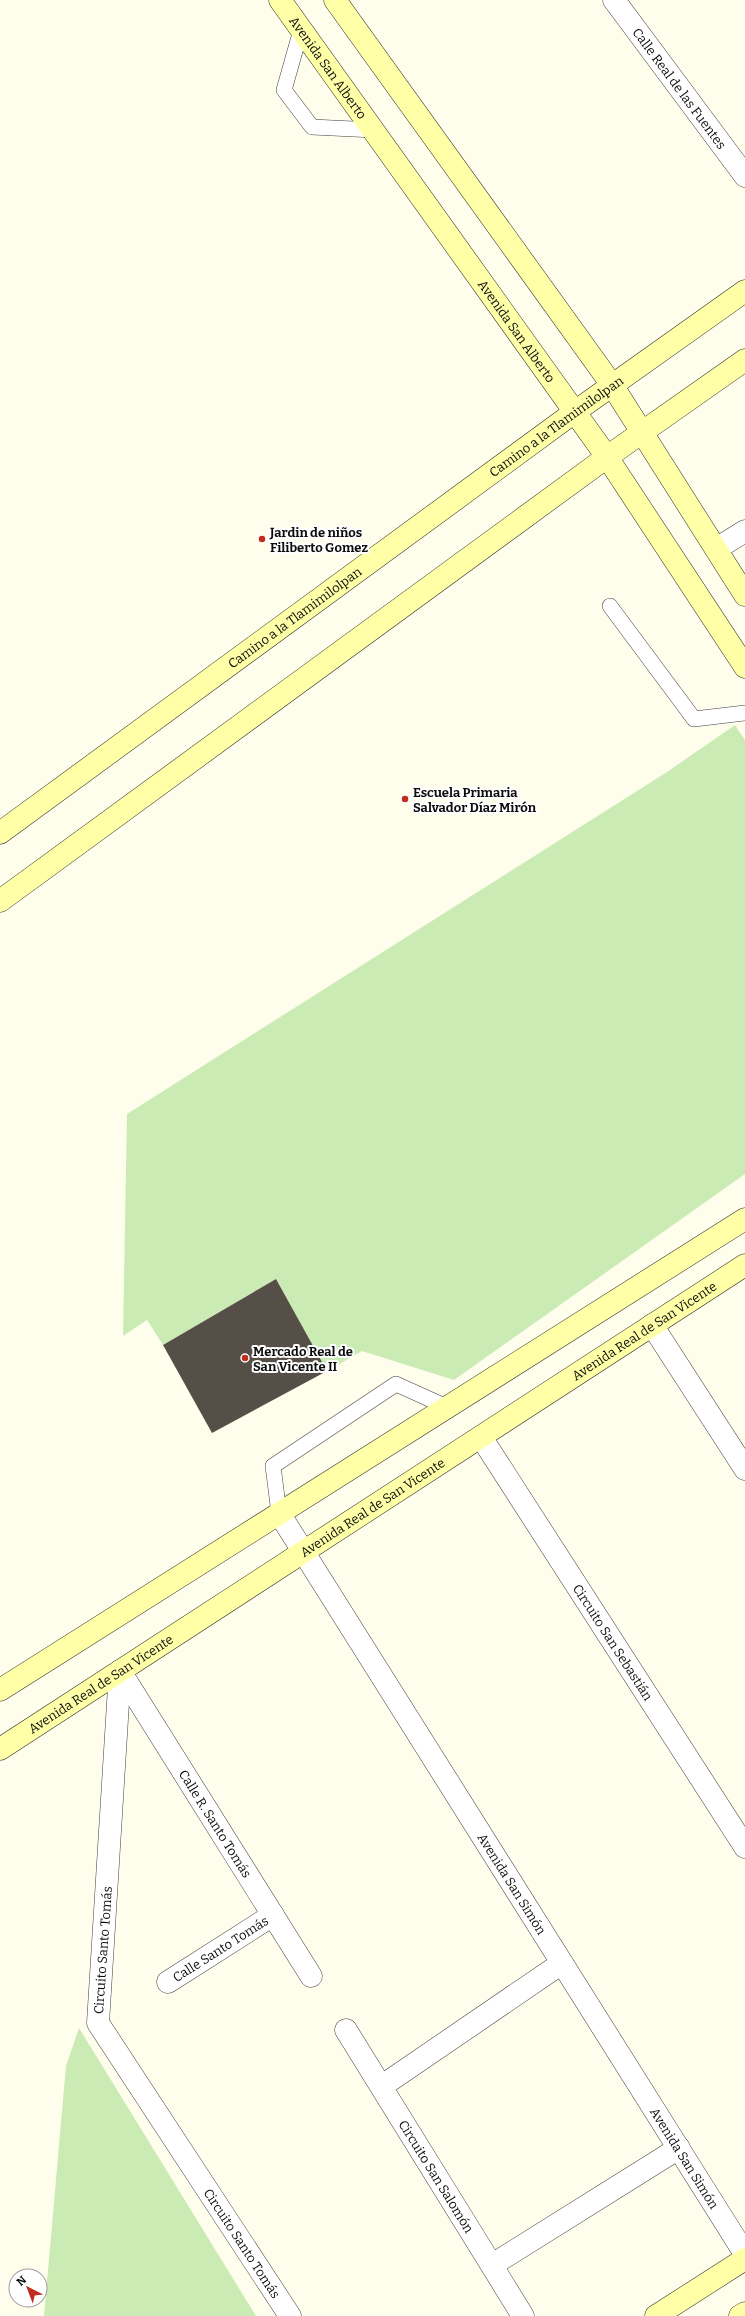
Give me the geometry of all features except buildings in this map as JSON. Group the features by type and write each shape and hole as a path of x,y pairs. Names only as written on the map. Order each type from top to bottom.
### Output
{"street":[{"name":"Avenida San Alberto","path":"280,0 576,412 745,667"},
{"path":"335,0 612,385 644,432 745,595"},
{"name":"Calle Real de las Fuentes","path":"614,0 745,176"},
{"name":"Camino a la Tlamimilolpan","path":"0,833 612,385 745,291"},
{"path":"0,901 607,457 745,360"},
{"path":"716,549 745,531"},
{"path":"0,1690 745,1219"},
{"name":"Avenida Real de San Vicente","path":"0,1749 745,1265"},
{"path":"652,1325 745,1469"},
{"name":"Circuito San Sebastián","path":"481,1437 745,1847"},
{"name":"Avenida San Simón","path":"279,1513 745,2254"},
{"name":"Calle R. Santo Tomás","path":"120,1671 311,1976"},
{"name":"Circuito Santo Tomás","path":"120,1671 98,2023 290,2316"},
{"name":"Calle Santo Tomás","path":"168,1982 273,1915"},
{"path":"346,2030 382,2086 562,1963"},
{"name":"Circuito San Salomón","path":"382,2086 492,2265"},
{"path":"523,2316 492,2265 679,2148"},
{"path":"656,2316 745,2259"},
{"path":"740,2316 745,2312"}],"lane":[{"path":"301,30 284,90 312,127 374,130"},
{"path":"610,606 694,719 745,713"},
{"path":"279,1513 273,1466 396,1384 447,1407"}],"green space":[{"path":"735,725 745,740 745,1174 454,1380 362,1351 327,1371 276,1279 163,1345 147,1320 123,1336 127,1114 667,772"},
{"path":"79,2028 256,2316 44,2316 45,2308 48,2308 48,2271 66,2066"}],"place":[{"name":"Jardin de niños Filiberto Gomez","path":"262,539"},
{"name":"Escuela Primaria Salvador Díaz Mirón","path":"405,799"},
{"name":"Mercado Real de San Vicente II","path":"245,1358"}]}
